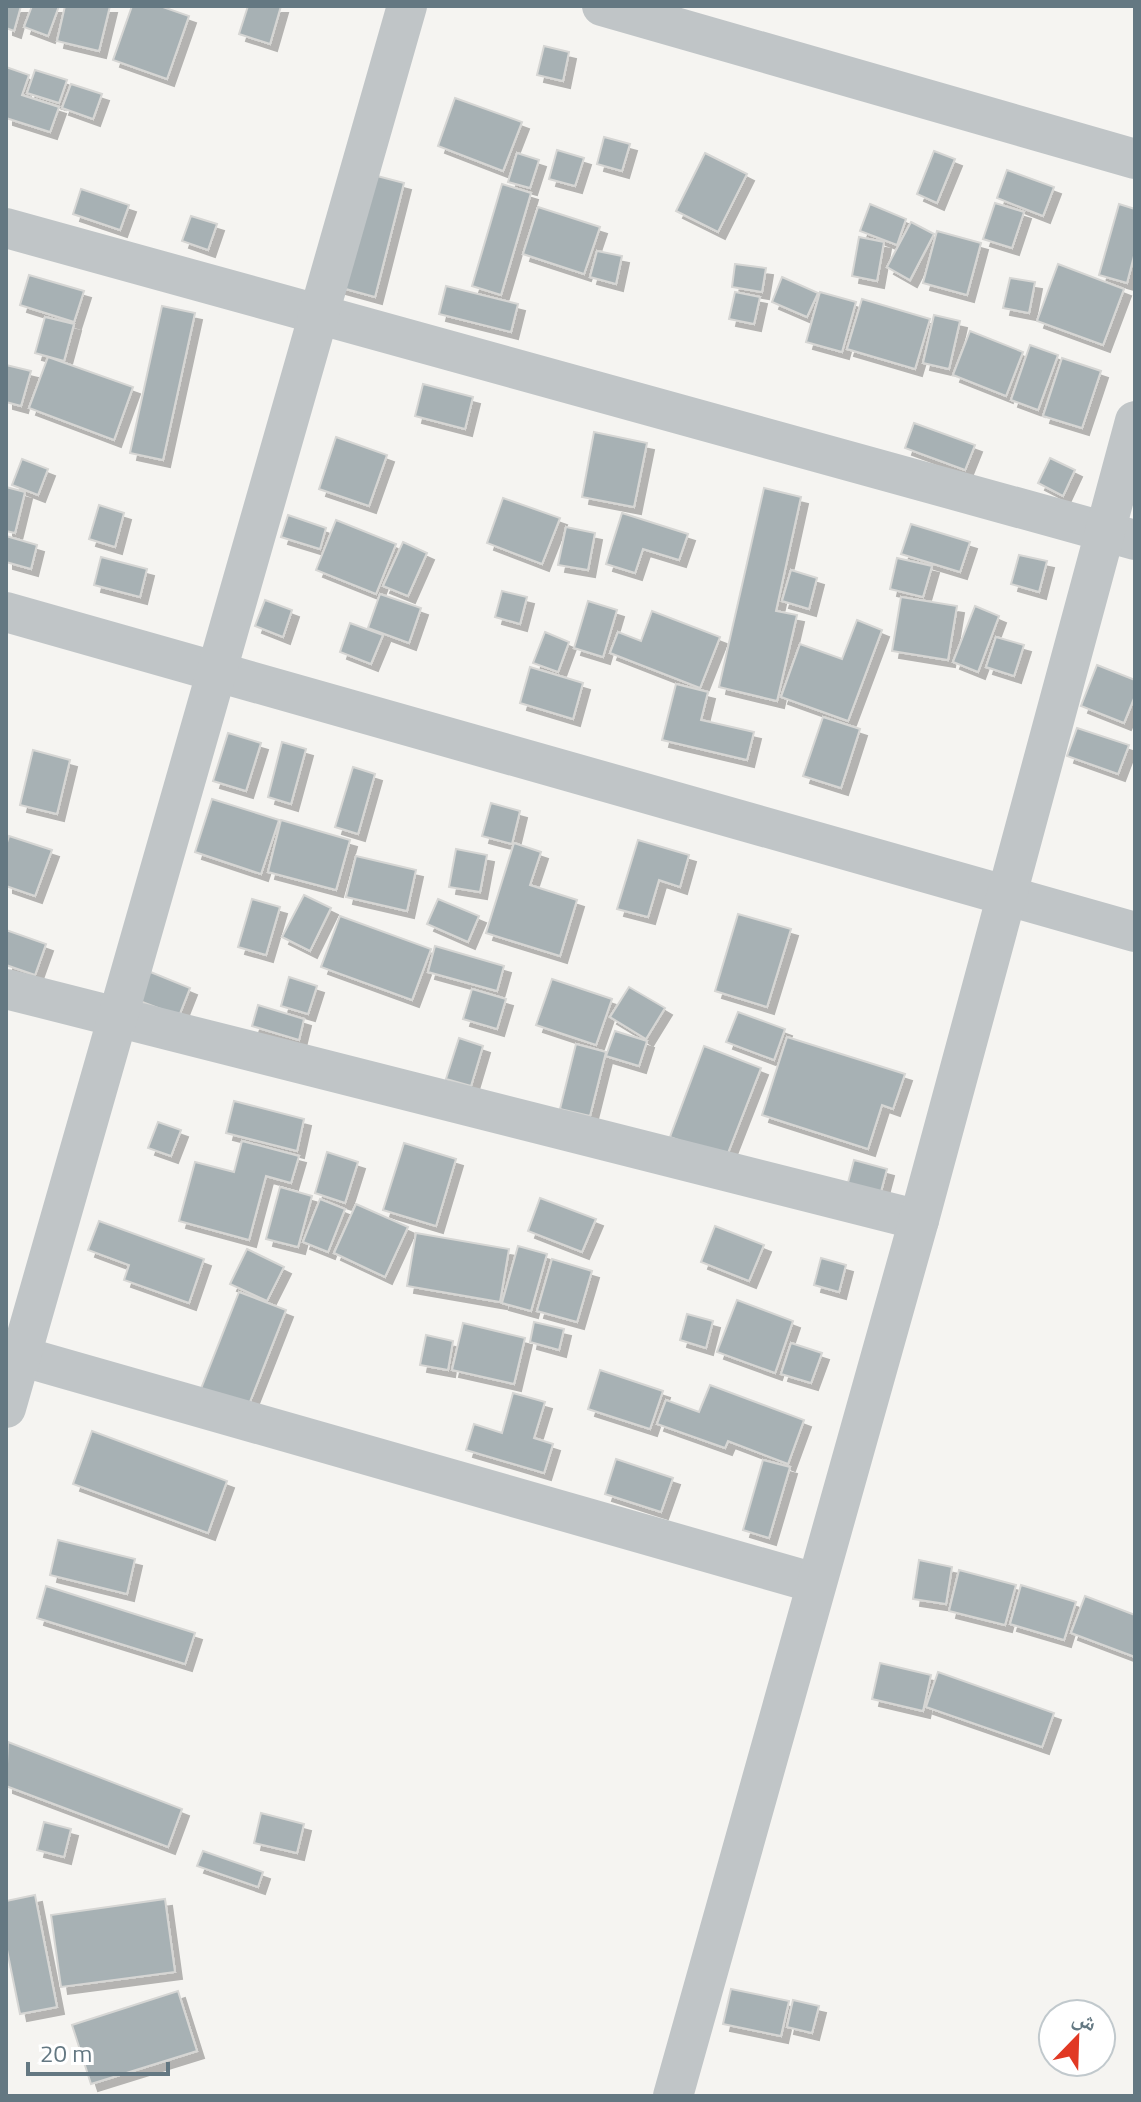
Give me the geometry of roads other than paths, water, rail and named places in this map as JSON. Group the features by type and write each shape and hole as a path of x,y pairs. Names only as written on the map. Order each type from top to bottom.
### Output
{"street":[{"path":"6,1408 13,1354 117,1019 407,6"},
{"path":"602,6 1135,159"},
{"path":"6,228 1120,536"},
{"path":"673,2096 1008,895 1120,536 1135,421"},
{"path":"6,612 1135,932"},
{"path":"6,989 919,1220"},
{"path":"13,1354 815,1583"}]}
